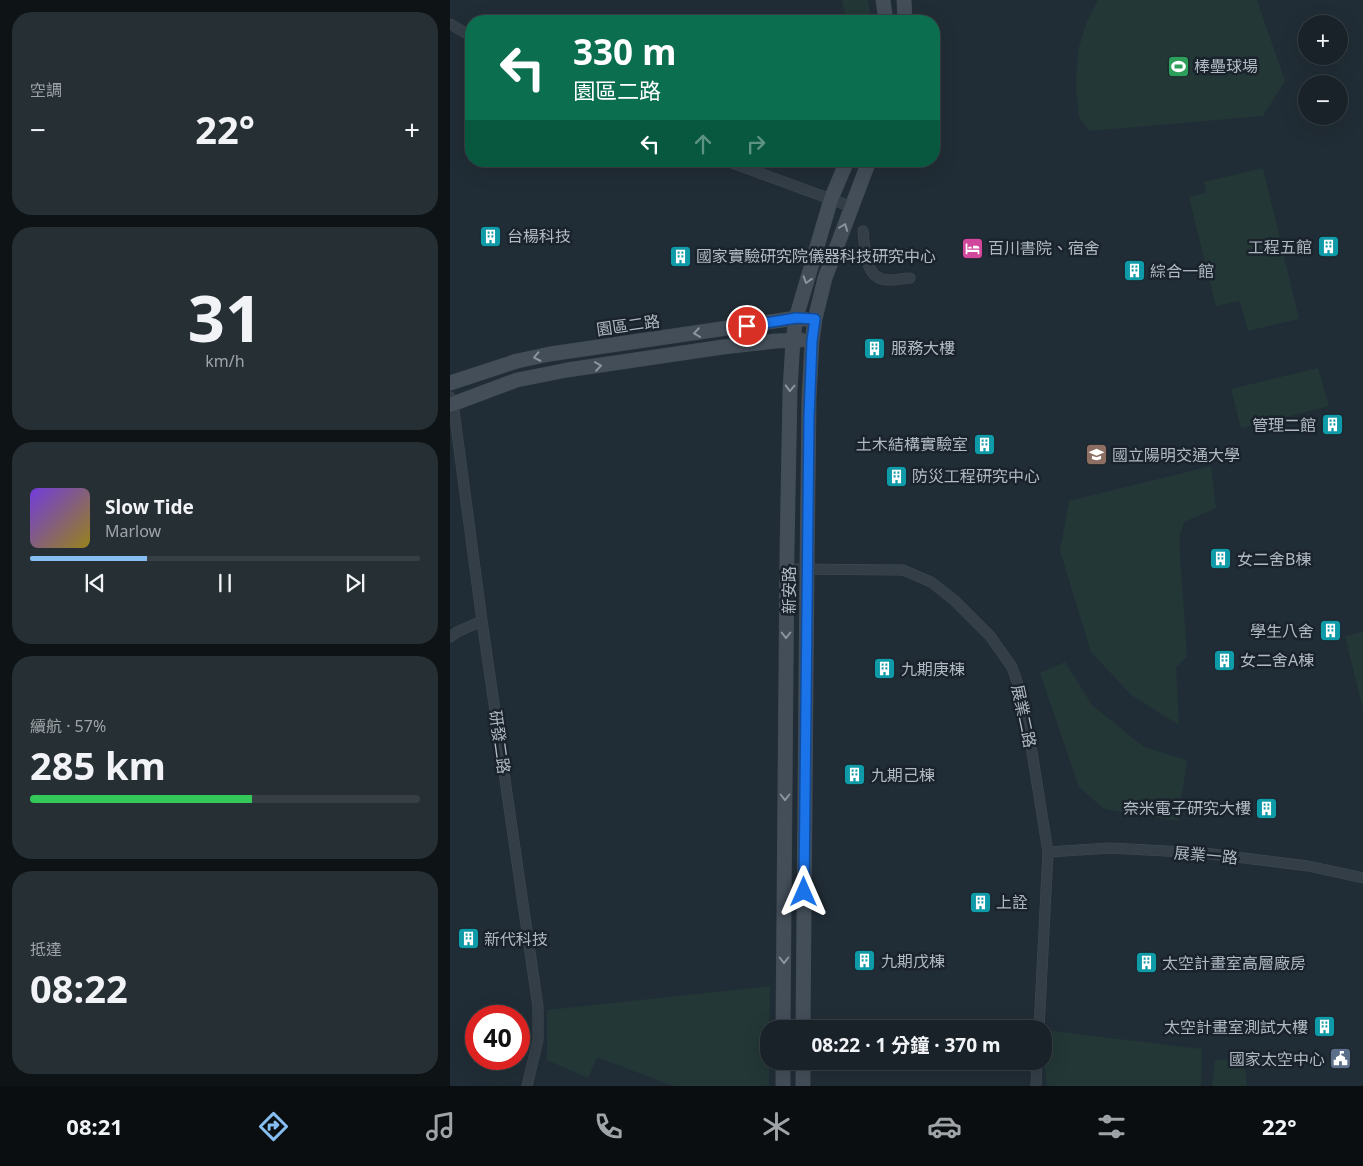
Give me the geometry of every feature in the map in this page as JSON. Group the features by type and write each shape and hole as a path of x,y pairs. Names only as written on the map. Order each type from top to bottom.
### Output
{"street":[{"path":"883,0 885,15"},
{"path":"904,0 905,15"},
{"path":"450,24 465,33"},
{"path":"743,167 852,207"},
{"name":"新安路","path":"783,1020 787,569 790,390 793,340 796,318 831,200 845,167"},
{"name":"新安路","path":"803,1020 809,408 812,341 815,319 825,278 867,167"},
{"path":"863,231 866,259 869,268 884,280 910,278"},
{"name":"園區二路","path":"450,383 517,361 550,354 796,318 815,319"},
{"path":"451,402 517,380 567,370 723,347 793,340 812,341"},
{"name":"研發二路","path":"451,402 538,1008 538,1040 527,1086"},
{"name":"展業二路","path":"787,569 903,570 932,582 954,600 990,636 1012,667 1024,702 1048,852 1039,1020"},
{"path":"450,638 457,632 482,621"},
{"name":"展業一路","path":"1048,852 1110,848 1204,853 1308,866 1363,878"},
{"path":"783,1070 783,1086"},
{"path":"803,1070 803,1086"},
{"path":"1036,1086 1037,1070"}],"green space":[{"path":"842,0 868,0 870,15 846,15"},
{"name":"棒壘球場","path":"1098,0 1257,0 1285,81 1263,116 1089,131 1079,117 1076,87 1078,50 1087,21"},
{"path":"1263,168 1299,319 1248,331 1240,301 1216,306 1189,197 1206,193 1204,182"},
{"path":"1318,368 1329,406 1241,428 1231,389"},
{"path":"1211,466 1216,508 1184,522 1179,539 1187,657 1176,667 1179,725 1131,695 1091,652 1060,551 1069,501"},
{"path":"1363,632 1363,709 1345,636"},
{"path":"1065,662 1092,705 1144,747 1187,760 1178,821 1104,809 1079,787 1040,673"},
{"path":"770,986 770,1020 760,1020 760,1070 769,1070 769,1086 673,1086 597,1057 588,1078 547,1060 547,1010"},
{"path":"1052,1031 1202,1049 1201,1086 1047,1086 1045,1070 1052,1070"},
{"path":"1244,1058 1247,1086 1212,1086 1215,1060"}],"place":[{"name":"棒壘球場","path":"1178,66"},
{"name":"台楊科技","path":"491,236"},
{"name":"工程五館","path":"1328,247"},
{"name":"百川書院、宿舍","path":"972,248"},
{"name":"國家實驗研究院儀器科技研究中心","path":"680,256"},
{"name":"綜合一館","path":"1134,271"},
{"name":"服務大樓","path":"875,348"},
{"name":"管理二館","path":"1332,425"},
{"name":"土木結構實驗室","path":"984,444"},
{"name":"國立陽明交通大學","path":"1096,455"},
{"name":"防災工程研究中心","path":"896,476"},
{"name":"女二舍B棟","path":"1221,559"},
{"name":"學生八舍","path":"1330,631"},
{"name":"女二舍A棟","path":"1224,660"},
{"name":"九期庚棟","path":"885,669"},
{"name":"九期己棟","path":"855,775"},
{"name":"奈米電子研究大樓","path":"1267,808"},
{"name":"上詮","path":"980,902"},
{"name":"新代科技","path":"468,939"},
{"name":"九期戊棟","path":"865,961"},
{"name":"太空計畫室高層廠房","path":"1146,963"},
{"name":"太空計畫室測試大樓","path":"1324,1027"},
{"name":"國家太空中心","path":"1341,1059"}],"route":[{"path":"747,326 796,318 815,319 812,341 809,417 804,892"}]}
